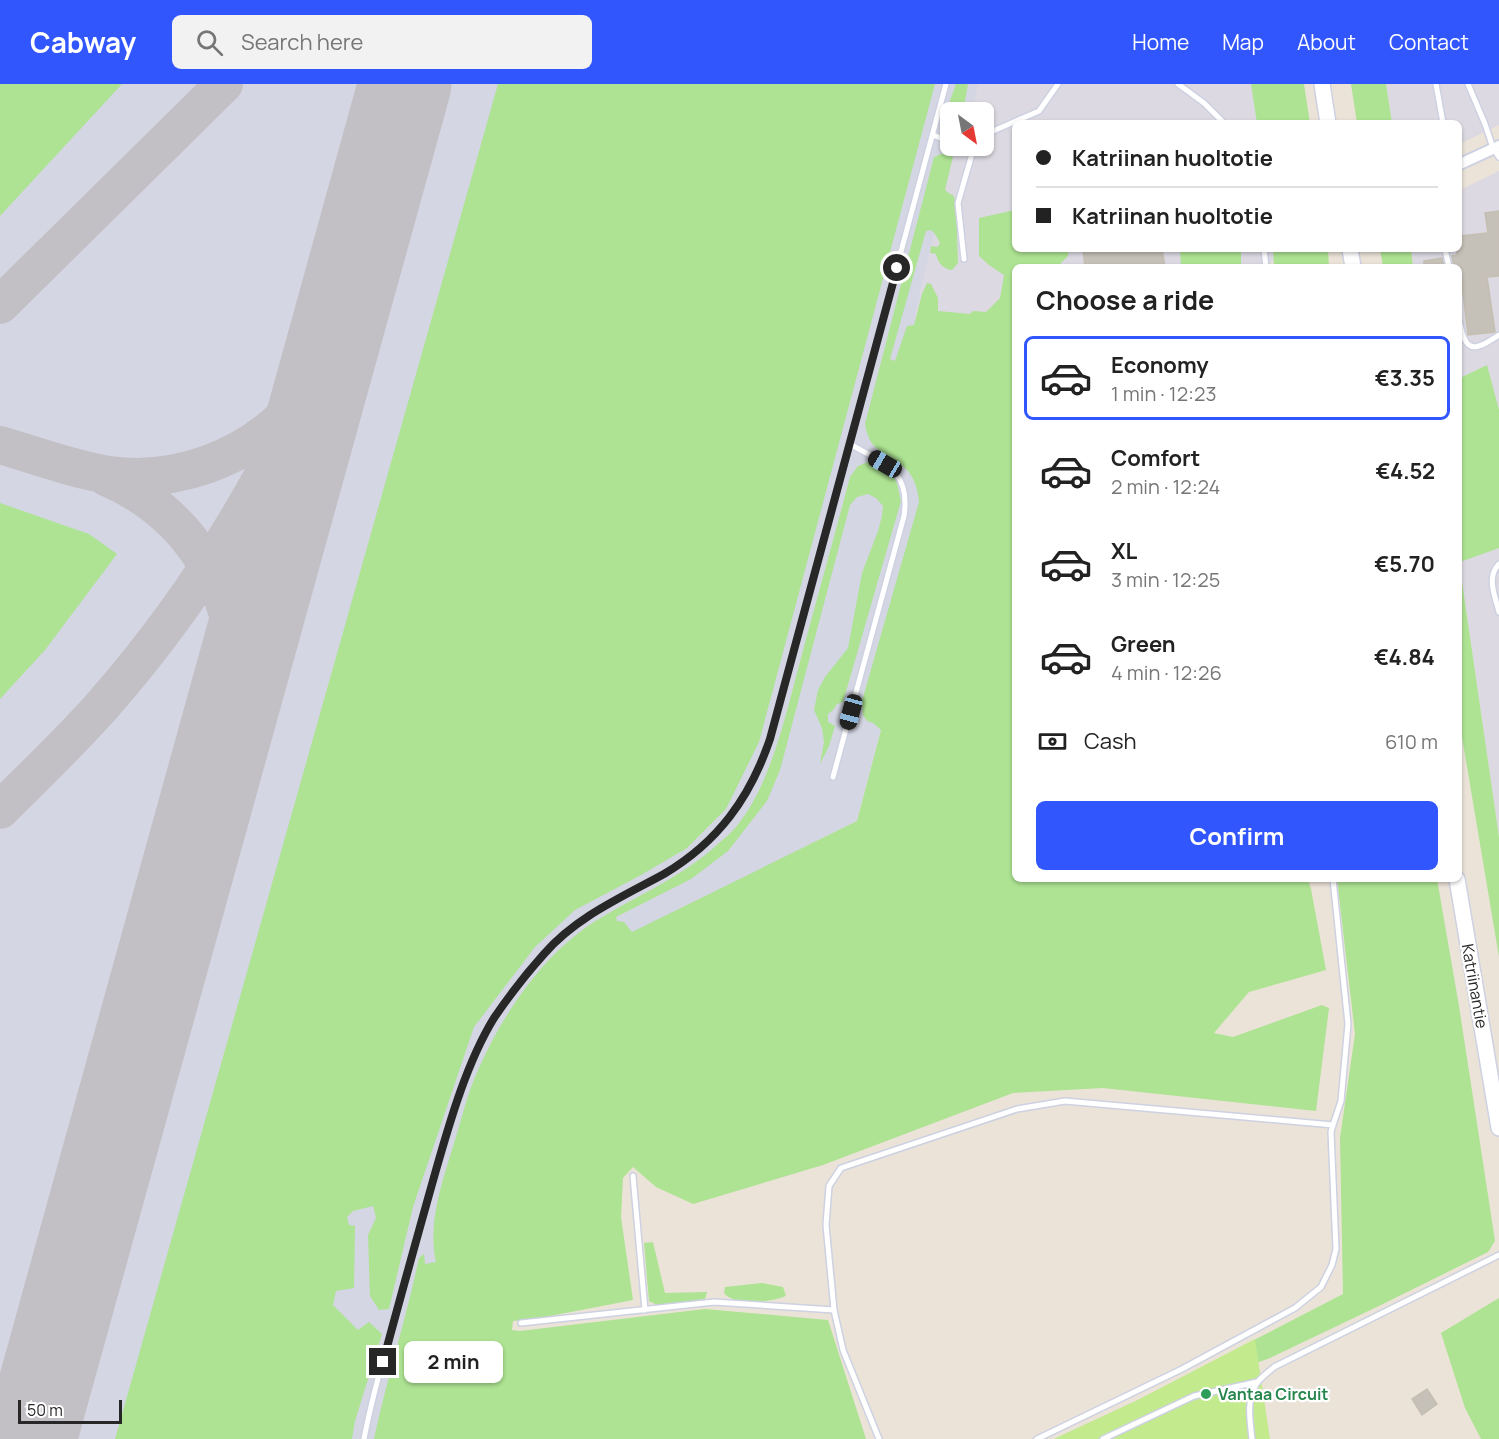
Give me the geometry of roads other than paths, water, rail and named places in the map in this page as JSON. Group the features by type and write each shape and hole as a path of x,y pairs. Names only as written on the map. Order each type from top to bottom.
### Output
{"main road":[{"path":"1322,84 1328,120"},
{"name":"Katriinantie","path":"1458,882 1499,1128"}],"street":[{"path":"1462,163 1497,151"}],"lane":[{"path":"364,1439 441,1152 465,1081 482,1040 494,1019 522,980 558,938 601,908 665,873 706,843 724,825 746,794 762,763 946,84"},
{"path":"1018,120 1039,111 1058,84"},
{"path":"1178,84 1204,103 1221,120"},
{"path":"1436,84 1442,120"},
{"path":"1468,84 1497,151"},
{"path":"994,131 1012,123"},
{"path":"933,135 940,138"},
{"path":"964,259 958,203 972,156"},
{"path":"1462,337 1468,345 1473,347 1481,346 1499,335"},
{"path":"833,777 906,502 904,488 895,472 850,444"},
{"path":"1499,564 1492,576 1499,612"},
{"path":"1037,1439 1182,1369 1295,1308 1321,1287 1332,1265 1336,1249 1331,1132 1341,1101 1348,1024 1333,882"},
{"path":"879,1439 843,1350 834,1310 826,1225 829,1186 842,1168 1017,1109 1065,1101 1333,1125"},
{"path":"633,1176 645,1310"},
{"path":"1252,1439 1251,1396 1257,1382 1274,1367 1499,1255"},
{"path":"521,1323 714,1302 834,1310"},
{"path":"1103,1439 1194,1396 1257,1382"}],"place":[{"name":"Vantaa Circuit","path":"1206,1394"}]}
